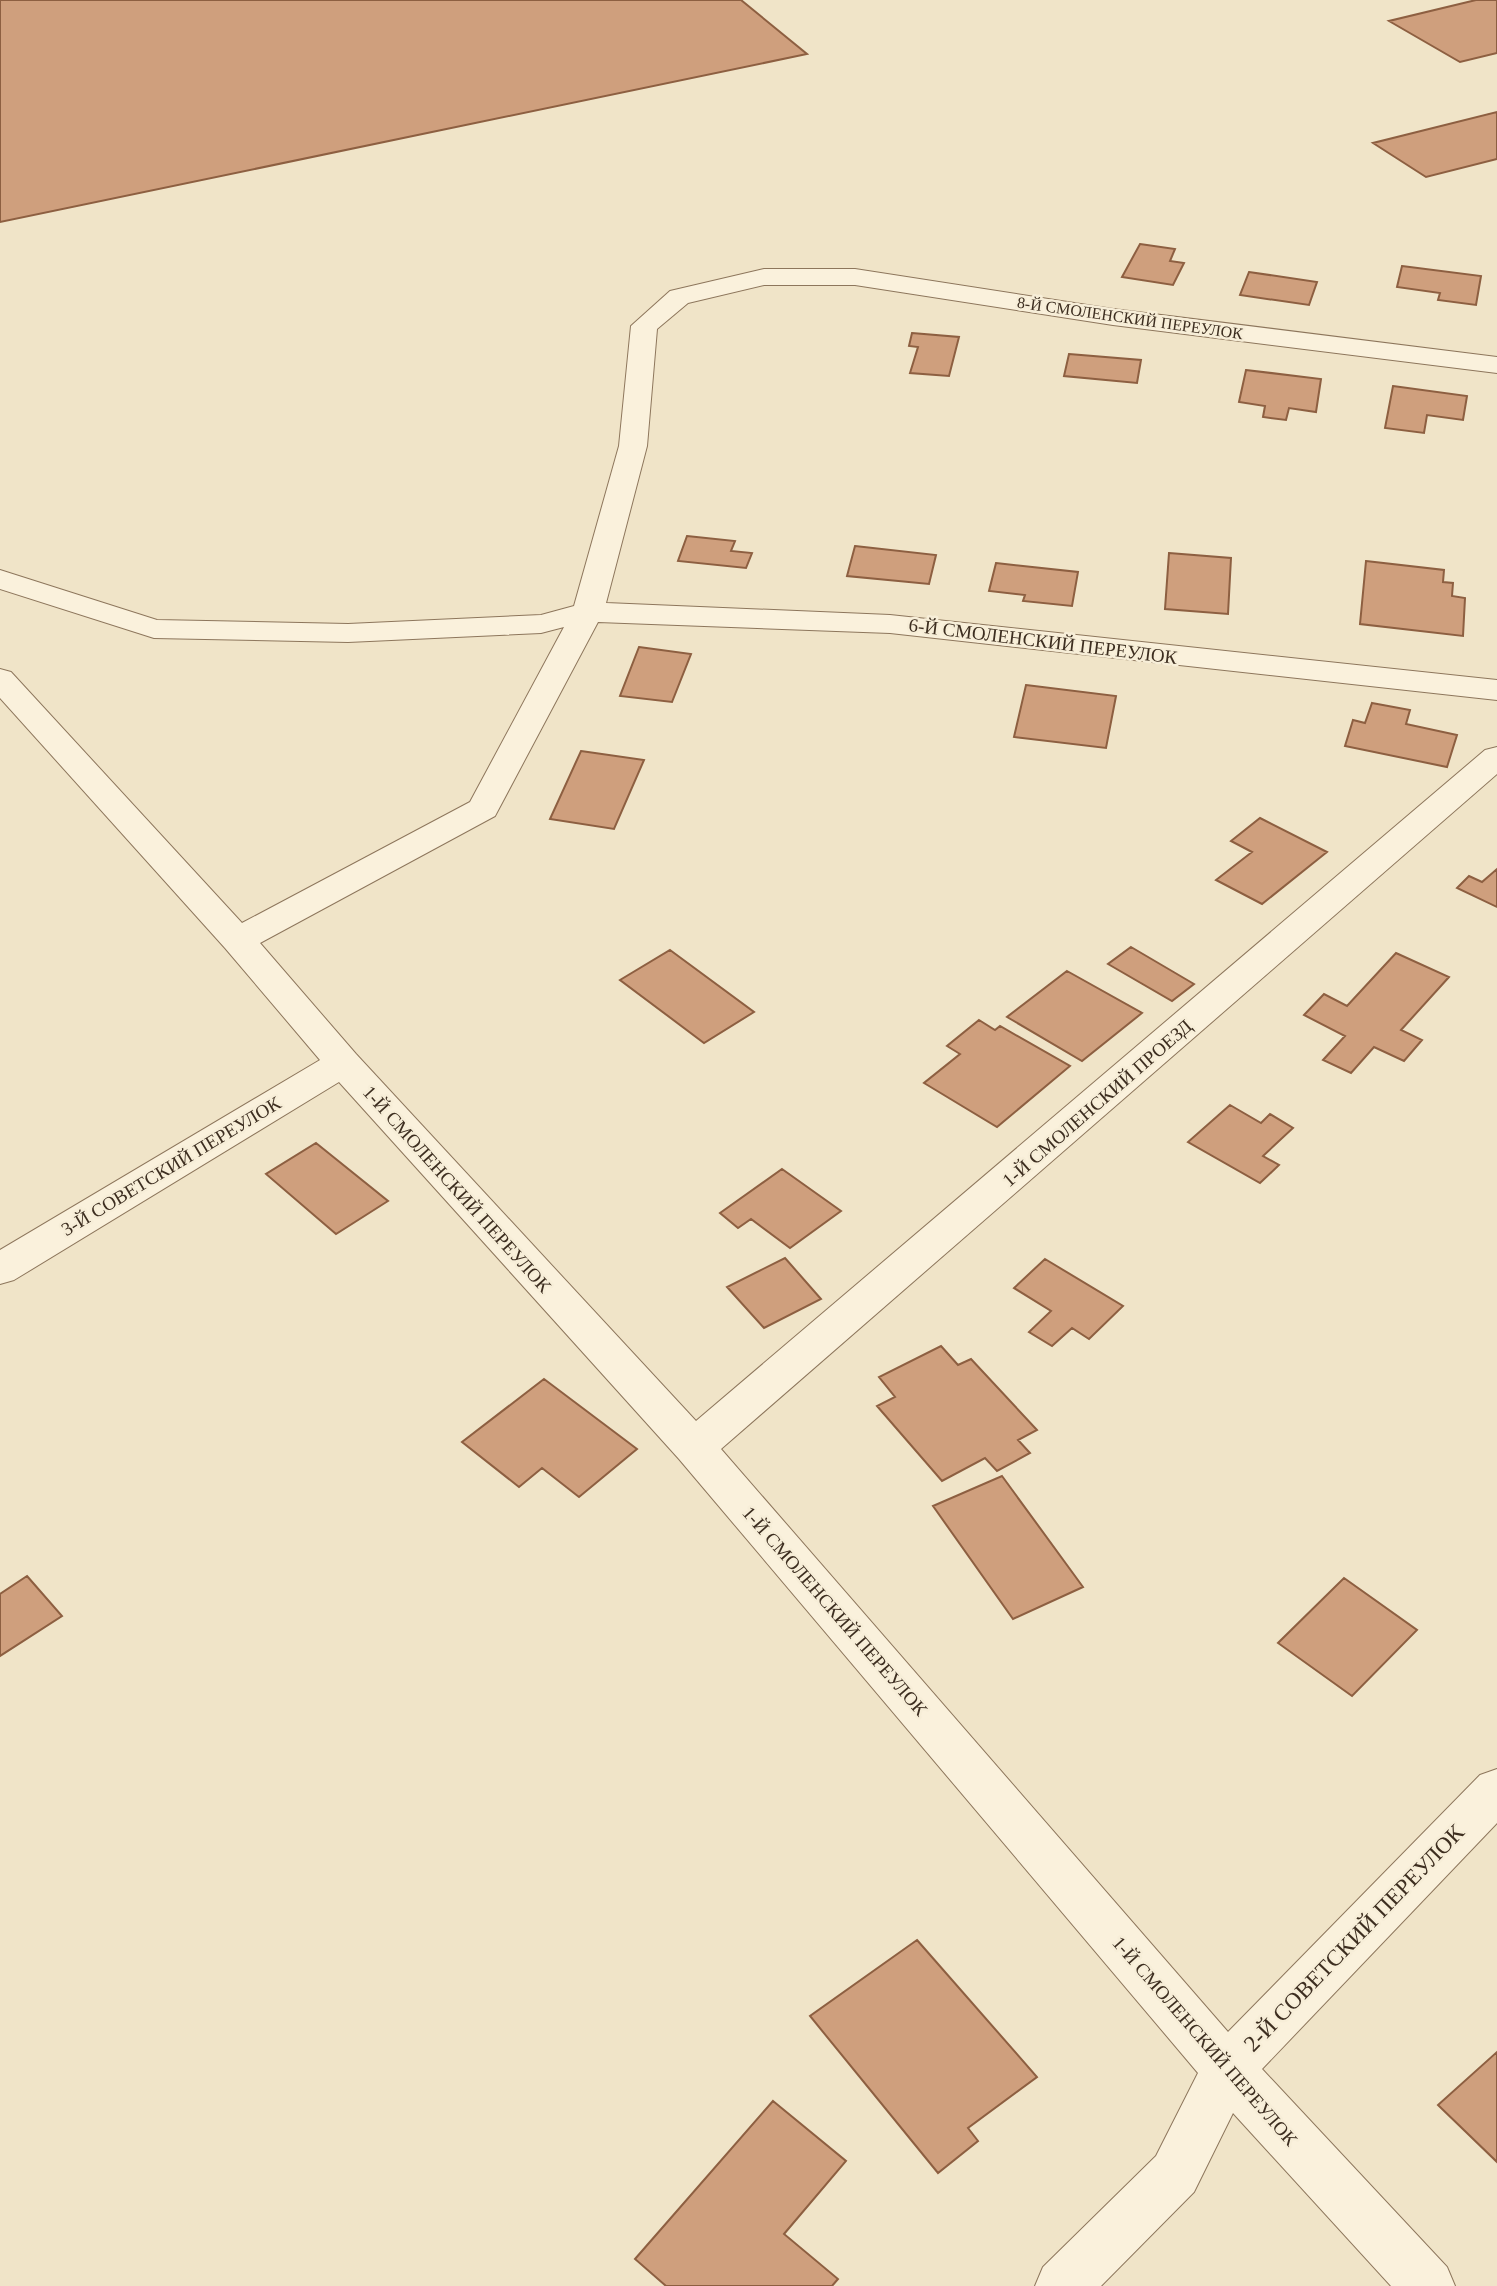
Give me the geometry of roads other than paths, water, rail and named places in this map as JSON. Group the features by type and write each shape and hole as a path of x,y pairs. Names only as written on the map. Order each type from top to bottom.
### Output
{"street":[{"name":"8-Й СМОЛЕНСКИЙ ПЕРЕУЛОК","path":"589,611 633,446 644,326 679,297 764,277 855,277 1113,317 1497,365"},
{"name":"6-Й СМОЛЕНСКИЙ ПЕРЕУЛОК","path":"0,579 154,629 362,632 541,624 589,611 890,624 1497,690"},
{"path":"239,940 483,809 589,611"},
{"name":"1-Й СМОЛЕНСКИЙ ПЕРЕУЛОК","path":"0,679 239,940 343,1063 694,1447 1227,2069 1428,2286"},
{"name":"1-Й СМОЛЕНСКИЙ ПРОЕЗД","path":"694,1447 1199,1016 1497,757"},
{"name":"3-Й СОВЕТСКИЙ ПЕРЕУЛОК","path":"0,1269 343,1063"},
{"name":"2-Й СОВЕТСКИЙ ПЕРЕУЛОК","path":"1062,2286 1175,2174 1227,2069 1497,1790"}]}
